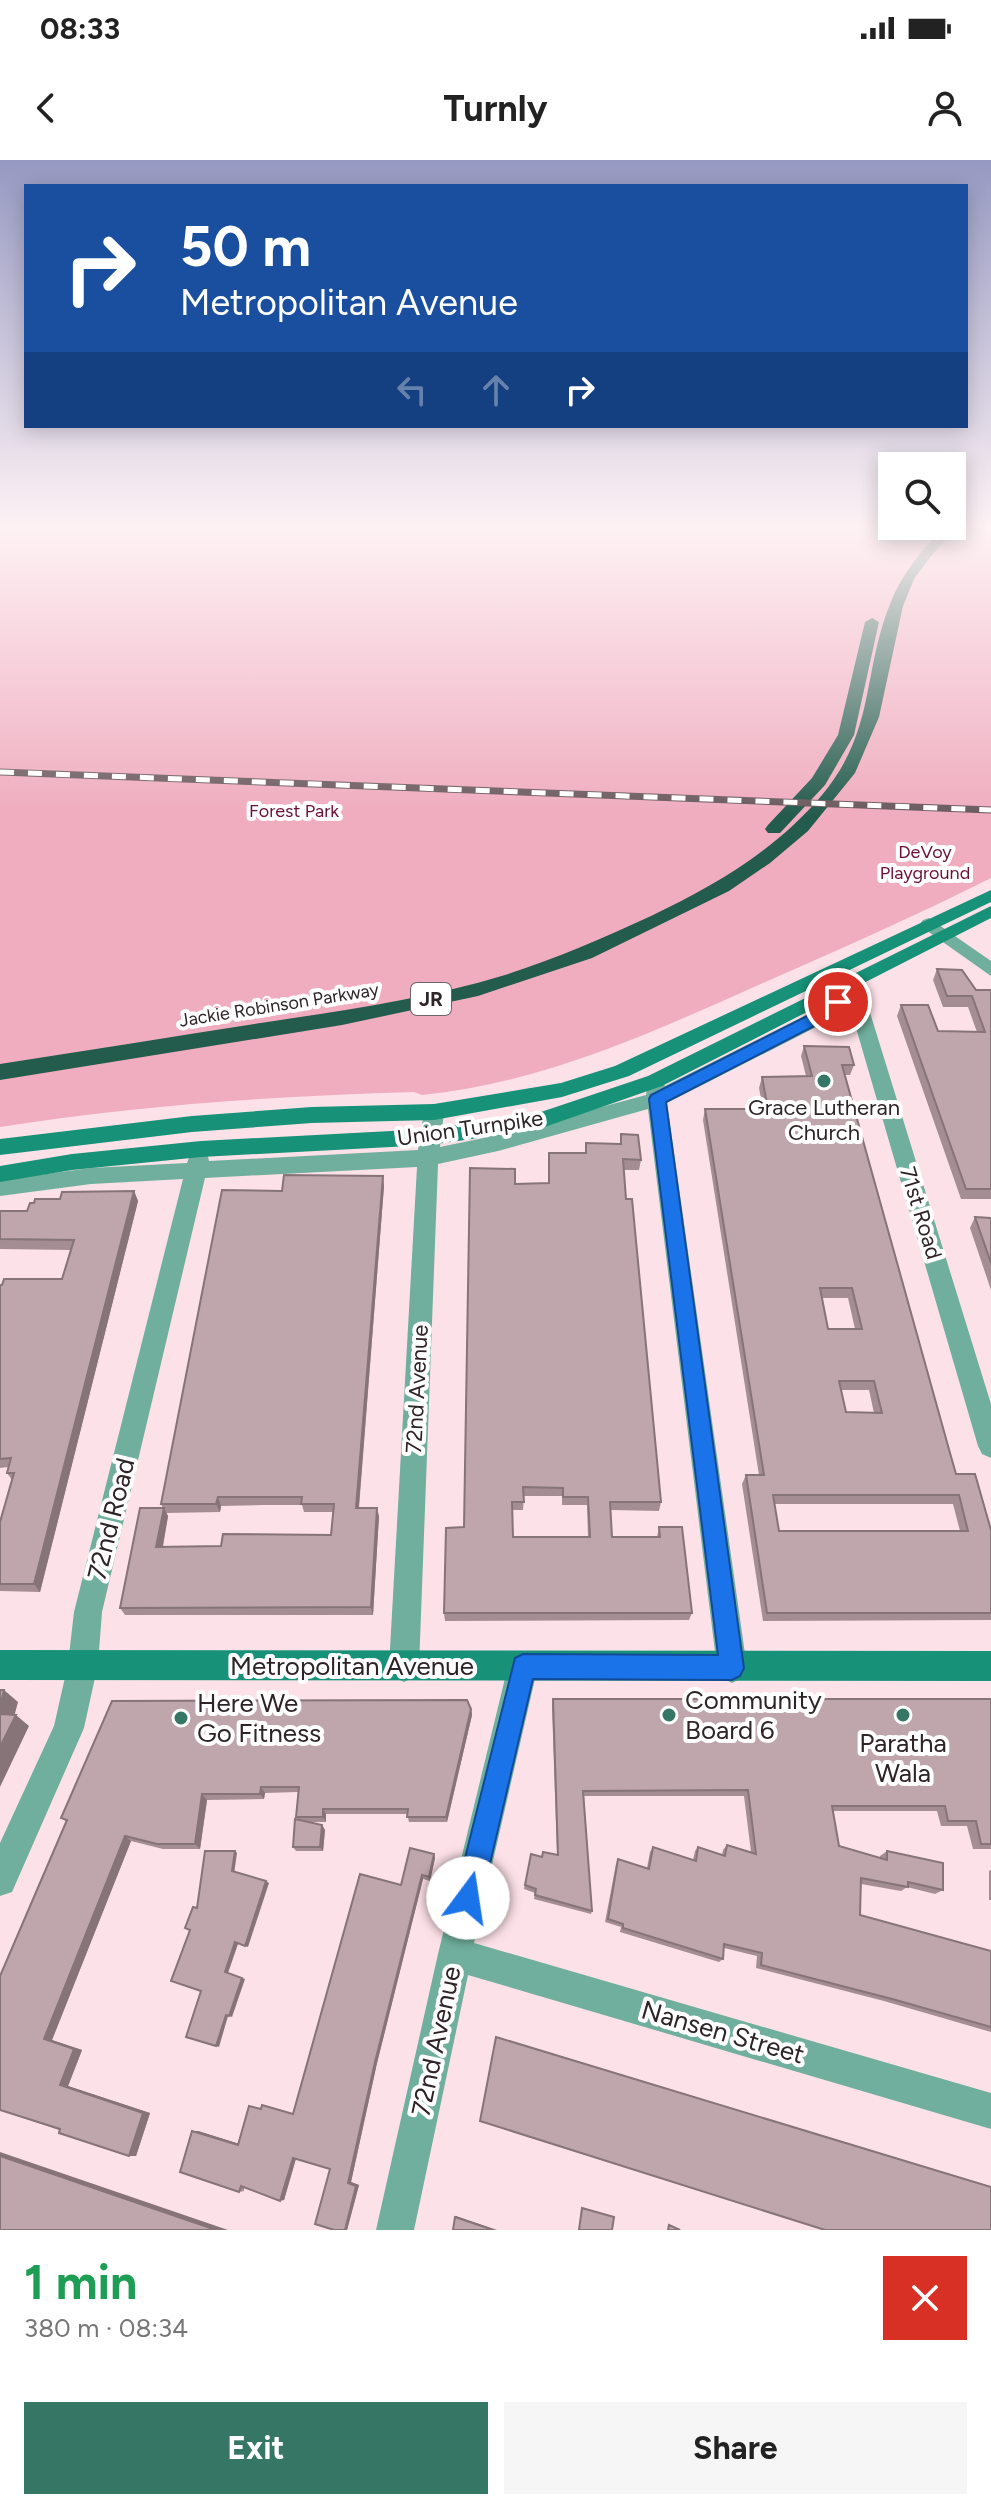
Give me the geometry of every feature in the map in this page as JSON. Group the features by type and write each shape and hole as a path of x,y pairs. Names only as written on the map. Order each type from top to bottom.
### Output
{"highway":[{"name":"Jackie Robinson Parkway","path":"0,1060 371,998 453,980 578,942 644,913 733,862 785,818 819,781 836,756 850,723 875,623"},
{"name":"Jackie Robinson Parkway","path":"0,1072 386,1010 523,975 605,946 700,901 745,872 790,835 818,810 845,776 860,748 871,715 889,623"}],"main road":[{"name":"Union Turnpike","path":"852,986 991,895"},
{"name":"Union Turnpike","path":"0,1147 192,1124 312,1115 434,1112 562,1090 622,1071 936,929 991,911"},
{"name":"Union Turnpike","path":"0,1174 72,1162 198,1159"},
{"name":"Metropolitan Avenue","path":"0,1665 991,1666"}],"street":[{"path":"936,929 991,970"},
{"name":"Union Turnpike","path":"0,1188 198,1159 428,1148 567,1127 823,1015 852,986"},
{"name":"71st Road","path":"852,986 991,1446"},
{"path":"656,1090 732,1668"},
{"name":"72nd Avenue","path":"404,1667 428,1148 434,1112"},
{"name":"72nd Road","path":"0,1880 69,1728 83,1664 88,1612 198,1159"},
{"name":"72nd Avenue","path":"395,2230 455,1954 523,1666"},
{"name":"Nansen Street","path":"455,1954 991,2111"}],"green space":[{"name":"Forest Park","path":"0,623 991,623 991,878 873,934 633,1039 509,1080 422,1095 414,1092 258,1099 103,1113 0,1127"}],"building":[{"path":"937,969 962,970 976,990 991,990 991,1189 966,1189 901,1005 928,1005 938,1031 985,1032 972,996 947,996"},
{"path":"804,1046 849,1047 854,1065 842,1065 956,1474 975,1474 991,1530 991,1613 767,1613 746,1475 764,1475 705,1109 768,1109 762,1077 812,1076","holes":["820,1288 852,1288 862,1329 828,1329","839,1381 874,1381 882,1413 846,1412","773,1495 959,1495 968,1531 779,1531"]},
{"path":"621,1134 638,1135 641,1160 623,1159 626,1199 632,1199 661,1502 610,1502 612,1537 660,1537 659,1527 682,1527 692,1613 444,1613 446,1528 464,1527 470,1168 515,1169 515,1184 549,1183 549,1153 586,1153 586,1143 621,1144","holes":["523,1487 563,1488 563,1497 588,1497 590,1537 513,1537 512,1502 524,1502"]},
{"path":"284,1175 383,1176 356,1508 377,1508 371,1607 120,1608 140,1508 164,1508 156,1547 221,1546 223,1534 331,1535 334,1504 301,1504 302,1497 218,1497 216,1504 161,1504 222,1190 282,1191"},
{"path":"134,1191 34,1584 0,1584 0,1522 14,1473 7,1473 11,1458 0,1459 0,1285 4,1279 62,1279 74,1240 0,1239 0,1211 27,1211 35,1199 60,1199 62,1192"},
{"path":"975,1217 991,1218 991,1263"},
{"path":"553,1699 991,1699 991,1844 981,1844 976,1821 948,1821 945,1806 832,1806 839,1846 887,1860 887,1851 943,1863 943,1890 908,1882 908,1887 861,1878 860,1915 991,1951 991,2027 761,1965 762,1953 724,1944 723,1959 623,1928 623,1924 608,1919 618,1859 649,1869 653,1847 696,1861 698,1847 725,1856 727,1845 756,1854 748,1790 583,1791 592,1911 535,1895 536,1889 525,1885 531,1854 542,1857 543,1852 558,1855"},
{"path":"467,1700 471,1709 446,1817 407,1817 408,1809 323,1809 323,1817 296,1817 299,1787 261,1787 260,1794 202,1794 195,1844 157,1844 125,1836 44,2039 74,2049 60,2085 143,2113 129,2156 0,2110 0,1976 67,1820 61,1818 112,1701"},
{"path":"0,1714 16,1715 0,1747"},
{"path":"295,1819 322,1825 320,1847 293,1847"},
{"path":"410,1848 434,1854 429,1877 422,1875 375,2062 348,2183 356,2186 345,2230 315,2224 330,2169 293,2158 280,2201 241,2186 239,2192 180,2172 192,2131 238,2145 249,2106 261,2109 262,2105 293,2114 360,1874 401,1885"},
{"path":"205,1851 235,1851 232,1871 266,1881 245,1946 235,1942 225,1972 242,1978 216,2046 186,2037 201,1991 171,1981 190,1930 185,1928 193,1907 197,1908"},
{"path":"496,2037 991,2187 991,2230 825,2230 480,2121"},
{"path":"0,2156 216,2230 0,2230"},
{"path":"582,2208 614,2217 612,2230 579,2230"},
{"path":"455,2217 493,2230 453,2230"}],"railway":[{"path":"0,772 991,810"}],"place":[{"name":"Grace Lutheran Church","path":"824,1081"},
{"name":"Community Board 6","path":"669,1715"},
{"name":"Paratha Wala","path":"903,1715"},
{"name":"Here We Go Fitness","path":"181,1718"}],"route":[{"path":"468,1898 523,1666 732,1668 657,1099 823,1015 838,1002"}],"park label":[{"name":"DeVoy Playground","path":"925,862"}]}
